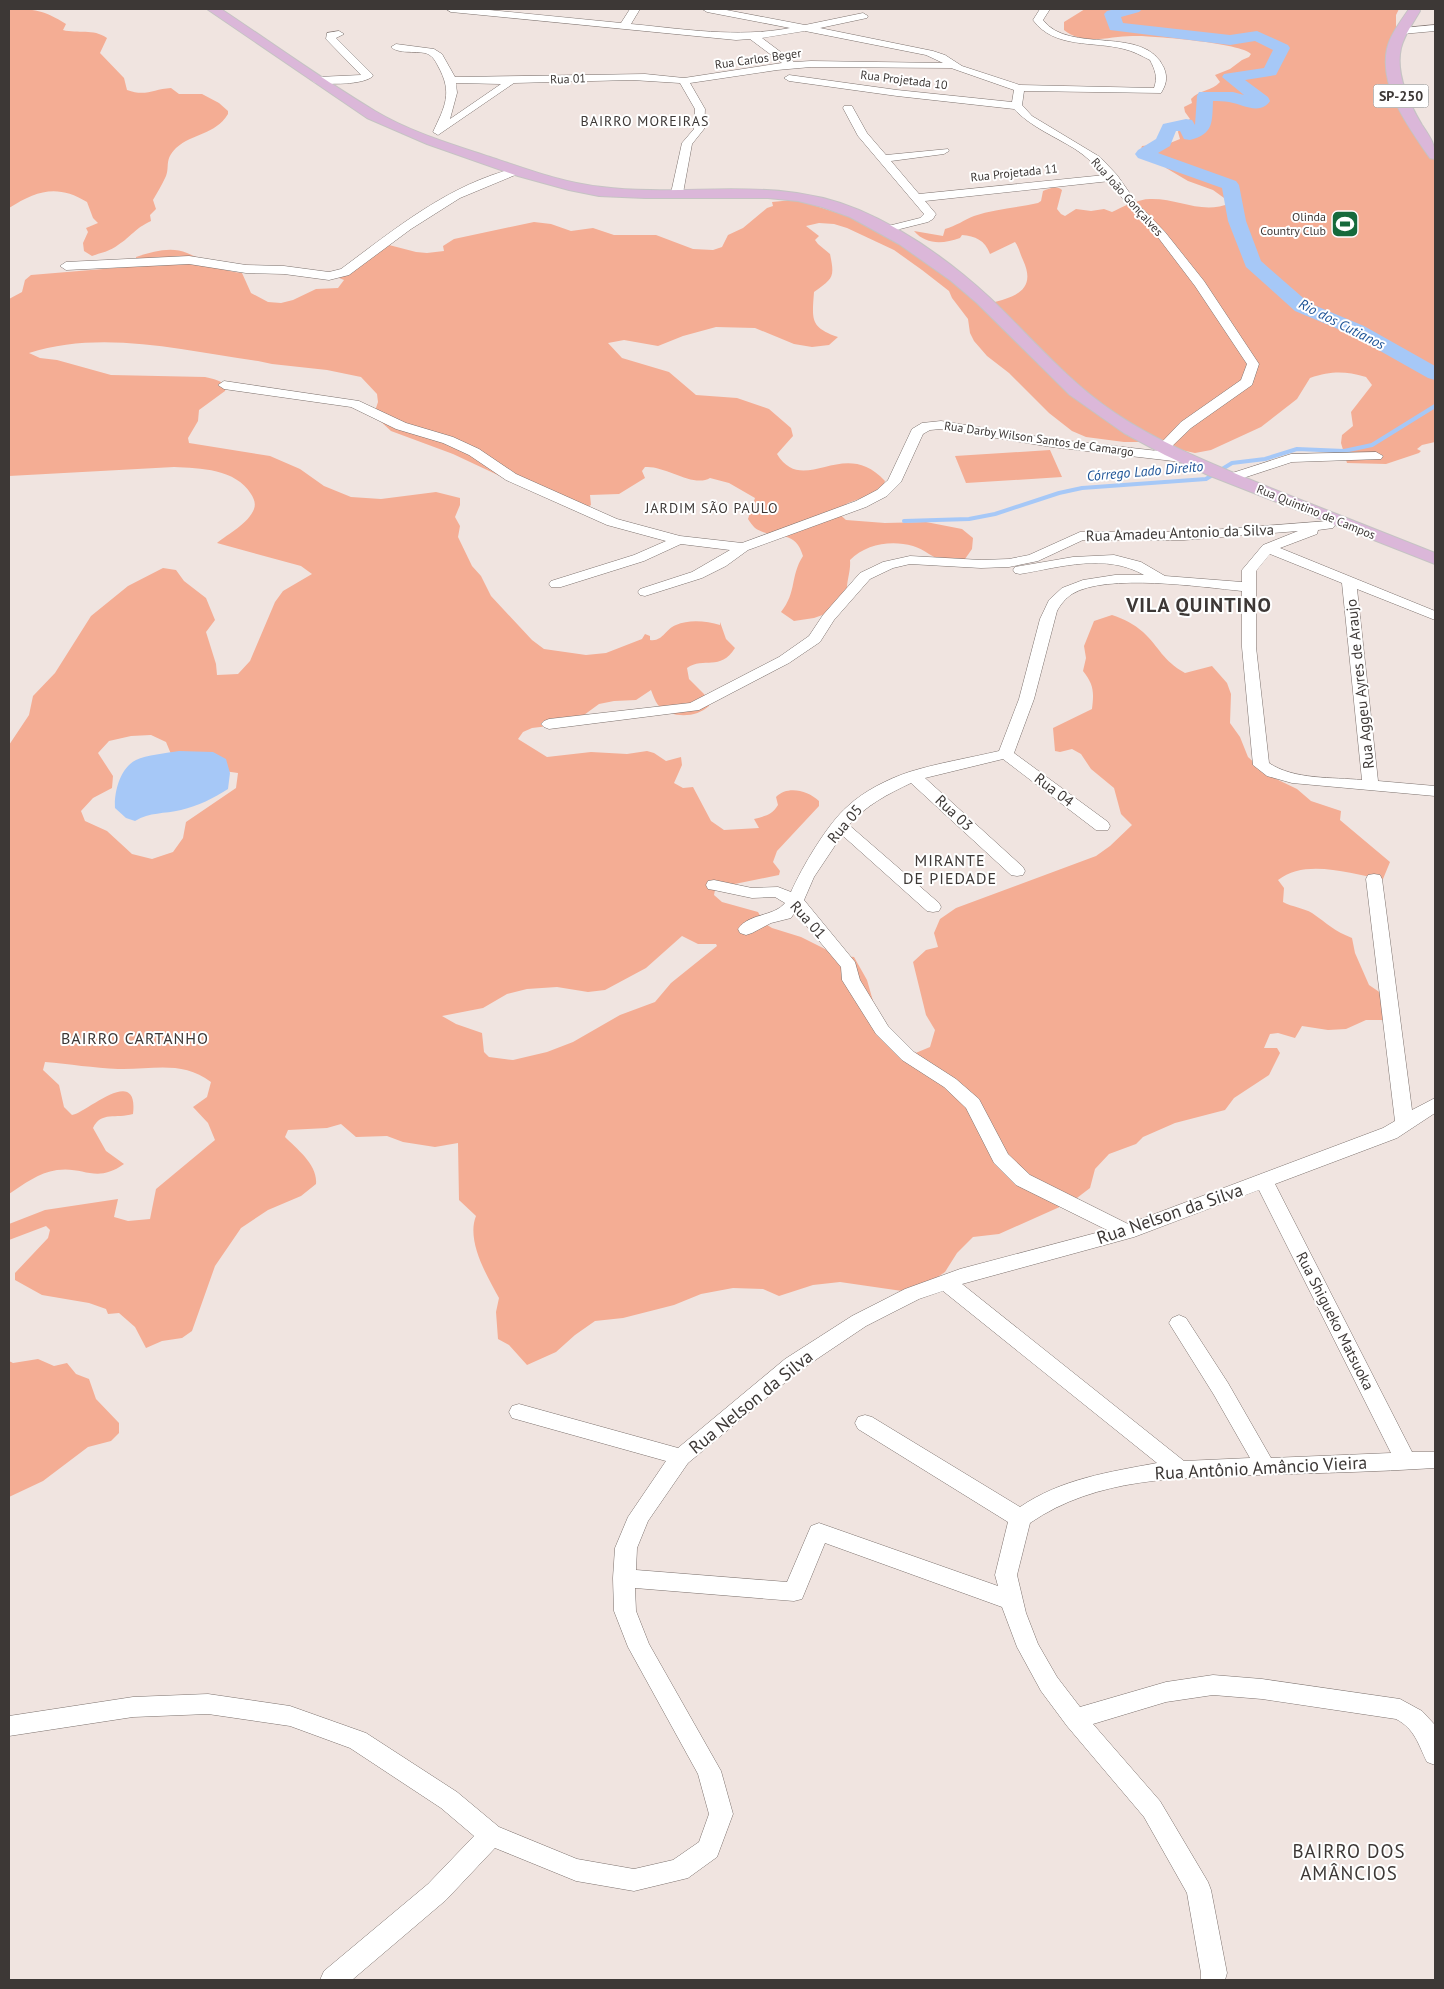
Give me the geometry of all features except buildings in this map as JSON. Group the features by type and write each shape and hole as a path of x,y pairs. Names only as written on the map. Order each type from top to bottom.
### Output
{"main road":[{"name":"Rua Quintino de Campos","path":"213,9 372,115 399,129 433,136 516,170 546,180 586,189 616,193 777,194 808,198 855,214 884,230 935,263 981,298 1048,367 1088,402 1129,430 1163,449 1332,523 1435,558"},
{"name":"SP-250","path":"1414,11 1397,41 1393,56 1397,83 1408,115 1435,154"}],"street":[{"path":"451,9 535,13 623,27 752,36 806,28 863,16"},
{"path":"623,27 635,9"},
{"path":"707,9 744,12 806,28 870,40 941,57 958,68 1019,88 1157,91 1163,76 1154,58 1125,46 1070,38 1051,32 1041,26 1038,20 1045,9"},
{"path":"1402,31 1435,28"},
{"path":"318,80 360,80 368,76 331,39 331,35 339,34"},
{"path":"752,36 792,66"},
{"path":"396,47 430,51 438,56 451,80 452,93 448,111 433,136"},
{"name":"Rua Carlos Beger","path":"684,81 792,66 886,64 958,68"},
{"name":"Rua 01","path":"451,80 511,81 639,77 684,81"},
{"name":"Rua Projetada 10","path":"789,78 897,93 1017,106"},
{"path":"433,136 511,81"},
{"path":"677,193 687,143 698,129 700,109 684,81"},
{"path":"1017,106 1016,97 1019,88"},
{"name":"Rua João Gonçalves","path":"1017,106 1028,118 1096,159 1113,177 1200,284 1253,364 1246,382 1186,425 1163,449"},
{"path":"848,108 862,134 930,214 929,218 884,230"},
{"path":"882,159 944,151"},
{"path":"66,266 189,260 246,269 329,276 338,275 346,272 387,240 454,197 516,170"},
{"name":"Rua Projetada 11","path":"918,198 1113,177"},
{"name":"Rua Darby Wilson Santos de Camargo","path":"224,385 354,404 401,426 448,440 474,452 511,477 612,522 678,540 743,547 862,504 882,493 894,482 917,432 927,426 941,425 1052,443 1190,461"},
{"path":"1229,477 1291,458 1376,456"},
{"path":"1332,523 1268,548 1249,570 1249,646 1261,765 1273,773 1292,778 1435,791"},
{"name":"Rua Amadeu Antonio da Silva","path":"549,724 694,706 784,660 815,639 828,618 865,576 888,565 910,560 981,564 1009,563 1033,558 1080,536 1184,536 1332,523"},
{"path":"556,584 639,558 678,540"},
{"path":"645,592 705,572 723,563 743,547"},
{"path":"1268,548 1435,616"},
{"path":"993,575 1068,562 1100,559 1126,561 1144,568 1164,580"},
{"path":"1006,754 1009,738 1020,716 1035,669 1041,638 1055,602 1066,590 1086,582 1117,578 1248,587"},
{"name":"Rua Aggeu Ayres de Araujo","path":"1349,582 1371,785"},
{"name":"Rua 05","path":"746,929 765,919 785,914 795,901 806,877 840,825 854,809 879,792 913,776 1006,754"},
{"name":"Rua 04","path":"1006,754 1102,826"},
{"name":"Rua 03","path":"913,776 1018,871"},
{"path":"840,825 933,907"},
{"path":"1374,879 1405,1124"},
{"name":"Rua 01","path":"714,885 752,893 778,892 795,901 849,966 851,980 882,1030 908,1056 950,1083 973,1104 1001,1158 1023,1180 1127,1232"},
{"name":"Rua Nelson da Silva","path":"9,1726 133,1707 208,1704 290,1716 358,1740 449,1800 491,1835 576,1870 634,1880 679,1870 708,1849 721,1814 709,1771 639,1647 625,1611 624,1578 626,1548 639,1517 681,1457 792,1365 859,1321 912,1294 967,1274 1127,1232 1344,1152 1390,1133 1435,1104"},
{"name":"Rua Shigueko Matsuoka","path":"1264,1181 1406,1462"},
{"path":"946,1282 1179,1469"},
{"path":"1179,1323 1221,1389 1265,1466"},
{"path":"519,1412 681,1457"},
{"path":"865,1423 1020,1518 1006,1575 1012,1601 1028,1647 1049,1684 1075,1719 1152,1809 1199,1890 1214,1972 1213,1980"},
{"name":"Rua Antônio Amâncio Vieira","path":"1020,1518 1042,1502 1094,1483 1179,1469 1435,1460"},
{"path":"624,1578 794,1592 819,1532 1012,1601"},
{"path":"1075,1719 1166,1692 1213,1685 1262,1689 1400,1709 1414,1716 1425,1727 1435,1754"},
{"path":"333,1980 437,1892 491,1835"}],"shaded area":[{"path":"9,9 32,10 45,13 66,24 63,30 91,32 107,38 100,53 124,78 127,90 145,93 171,88 179,94 202,94 219,103 228,111 223,121 217,126 189,139 172,152 166,176 153,200 156,209 150,215 151,221 109,250 92,256 84,251 83,243 88,232 86,228 98,223 93,218 87,202 76,196 57,191 38,193 9,208"},
{"path":"1085,9 1399,9 1396,15 1396,30 1390,58 1430,155 1435,160 1435,442 1422,445 1417,449 1421,451 1419,453 1386,464 1347,463 1341,443 1342,435 1353,426 1351,412 1372,385 1366,377 1338,373 1310,378 1297,399 1261,427 1211,450 1195,453 1144,442 1124,442 1086,437 1072,431 1049,413 1009,373 987,356 974,341 970,333 968,319 949,291 922,270 894,250 847,228 834,224 819,223 806,226 819,236 815,240 830,254 831,277 814,292 813,309 813,316 818,326 822,330 838,337 829,345 812,347 794,344 755,328 716,327 683,336 658,346 624,340 608,343 622,358 669,372 696,395 737,398 769,409 791,428 793,436 777,454 788,466 799,470 812,470 839,464 854,464 869,468 885,481 881,491 848,503 836,511 846,520 885,523 926,522 962,529 973,538 972,549 965,559 952,561 941,560 917,547 905,544 879,545 864,550 850,560 847,593 831,612 814,618 794,621 781,612 792,591 796,570 803,556 799,547 795,541 789,538 762,532 755,528 748,519 755,498 729,483 710,478 695,480 661,469 645,467 642,471 645,478 619,494 590,495 591,505 584,508 572,507 560,504 453,454 391,431 377,418 375,411 378,402 377,394 361,377 327,370 272,364 144,344 86,343 57,346 29,353 40,358 57,360 111,375 205,377 220,381 226,387 225,391 199,410 198,421 188,438 189,443 270,456 300,469 324,486 351,497 381,499 436,492 460,498 460,505 455,517 460,526 458,537 472,566 481,576 491,596 532,640 544,649 586,655 606,653 642,639 645,634 650,636 650,640 658,639 672,627 681,623 698,621 720,625 720,622 726,639 735,648 724,660 700,663 687,668 689,679 710,700 709,706 704,710 691,715 670,713 658,705 651,690 636,700 599,704 573,723 532,728 523,732 518,739 547,757 591,752 627,754 647,751 666,761 681,757 682,765 674,783 683,788 693,787 711,821 724,830 759,828 754,819 771,813 778,805 776,797 786,791 804,792 819,801 819,806 777,851 773,862 780,871 779,875 720,887 715,890 714,895 722,902 758,912 764,923 772,928 801,937 837,955 854,957 867,980 881,1029 906,1057 930,1047 935,1030 926,1015 913,962 926,950 938,947 934,933 940,919 956,908 1096,856 1110,846 1132,825 1121,814 1114,788 1091,769 1081,754 1072,749 1060,752 1055,751 1053,728 1092,709 1092,689 1083,671 1086,658 1084,646 1094,621 1112,615 1140,629 1166,659 1185,673 1212,666 1227,683 1231,694 1230,723 1240,737 1248,757 1268,775 1297,789 1311,801 1341,811 1340,820 1390,862 1383,879 1343,871 1315,869 1289,873 1278,880 1284,888 1283,902 1309,911 1336,930 1352,938 1355,953 1369,985 1394,1002 1386,1020 1366,1020 1346,1029 1328,1030 1302,1026 1295,1038 1278,1033 1270,1034 1264,1048 1277,1048 1280,1053 1269,1075 1234,1098 1225,1110 1175,1123 1143,1137 1136,1144 1109,1154 1095,1169 1090,1188 1073,1201 999,1234 973,1237 957,1253 945,1272 926,1285 902,1291 840,1282 813,1285 779,1296 763,1289 733,1288 701,1294 674,1305 623,1318 595,1321 556,1352 527,1365 509,1345 498,1339 496,1312 499,1298 479,1258 474,1236 476,1216 459,1200 458,1143 435,1147 403,1142 387,1136 356,1137 341,1124 327,1128 288,1130 285,1137 301,1152 314,1170 316,1184 301,1196 268,1210 241,1228 215,1266 192,1331 182,1338 162,1341 146,1348 135,1327 119,1313 108,1314 106,1309 89,1303 42,1295 15,1280 15,1273 48,1238 50,1230 46,1226 9,1240 9,1224 45,1210 118,1199 114,1217 128,1221 150,1219 156,1189 215,1140 208,1123 193,1107 207,1097 211,1082 200,1075 178,1068 118,1069 45,1062 43,1070 59,1085 64,1107 72,1115 110,1095 120,1091 128,1092 133,1099 133,1114 105,1117 100,1119 93,1128 106,1151 124,1164 114,1170 98,1174 66,1169 50,1171 31,1179 9,1194 9,745 29,715 33,696 55,673 91,616 128,586 163,568 176,570 184,581 206,598 215,620 206,632 216,664 217,675 238,674 250,661 275,602 283,591 312,574 301,566 217,543 243,524 255,507 251,494 244,486 236,479 227,475 206,469 174,467 9,476 9,299 22,292 25,280 31,275 139,266 136,262 136,257 174,250 194,256 220,268 242,273 251,293 268,302 281,303 293,300 316,289 338,288 344,280 332,275 357,268 389,245 416,252 444,251 443,246 454,239 534,222 551,224 571,231 593,228 614,235 656,235 693,249 713,250 722,247 728,235 743,228 767,208 773,206 772,202 803,199 813,205 850,217 884,233 991,303 1015,295 1025,285 1027,270 1015,242 990,254 982,242 971,236 962,235 954,240 935,242 924,239 914,231 943,236 945,229 974,216 1038,203 1041,201 1043,191 1050,188 1062,190 1057,209 1065,216 1076,209 1091,211 1104,209 1112,212 1131,203 1147,199 1201,207 1220,206 1231,203 1213,190 1188,181 1166,168 1162,161 1140,152 1142,146 1170,143 1180,139 1178,132 1180,125 1190,119 1184,107 1192,103 1191,99 1194,96 1220,82 1215,75 1230,69 1251,54 1244,50 1215,43 1177,39 1135,36 1099,39 1081,38 1064,30 1064,22","holes":["151,735 166,742 171,754 217,770 238,773 236,788 186,822 183,838 173,852 152,859 132,854 107,831 85,821 81,811 93,798 112,788 113,776 98,753 109,741 131,736","682,936 698,944 716,944 717,946 671,983 655,1002 620,1015 573,1042 547,1052 513,1060 489,1057 484,1052 482,1033 456,1024 442,1016 483,1008 507,994 527,989 557,987 588,992 605,990 646,968"]},
{"path":"1050,450 1062,477 966,483 955,456"},
{"path":"38,1359 54,1366 67,1363 76,1374 89,1379 96,1399 119,1423 119,1433 111,1441 88,1447 43,1481 9,1497 9,1361 13,1363"}],"water":[{"path":"179,751 213,752 226,759 230,773 228,789 194,806 152,815 135,821 126,818 115,808 119,781 130,764 145,757"}],"waterway":[{"name":"Rio dos Cutianos","path":"1134,9 1112,14 1116,27 1230,40 1257,36 1282,48 1270,72 1230,77 1262,101 1252,104 1233,97 1205,96 1203,127 1190,135 1186,124 1169,128 1164,142 1144,154 1230,185 1237,221 1253,263 1302,307 1357,330 1435,374"},
{"name":"Córrego Lado Direito","path":"904,521 969,519 995,514 1059,493 1082,488 1206,479 1232,463 1265,459 1297,449 1344,451 1372,445 1435,406"}],"place":[{"name":"Olinda Country Club","path":"1345,224"}],"district":[{"name":"BAIRRO MOREIRAS","path":"645,121"},
{"name":"JARDIM SÃO PAULO","path":"712,508"},
{"name":"VILA QUINTINO","path":"1199,605"},
{"name":"MIRANTE DE PIEDADE","path":"950,869"},
{"name":"BAIRRO CARTANHO","path":"135,1038"},
{"name":"BAIRRO DOS AMÂNCIOS","path":"1349,1862"}]}
